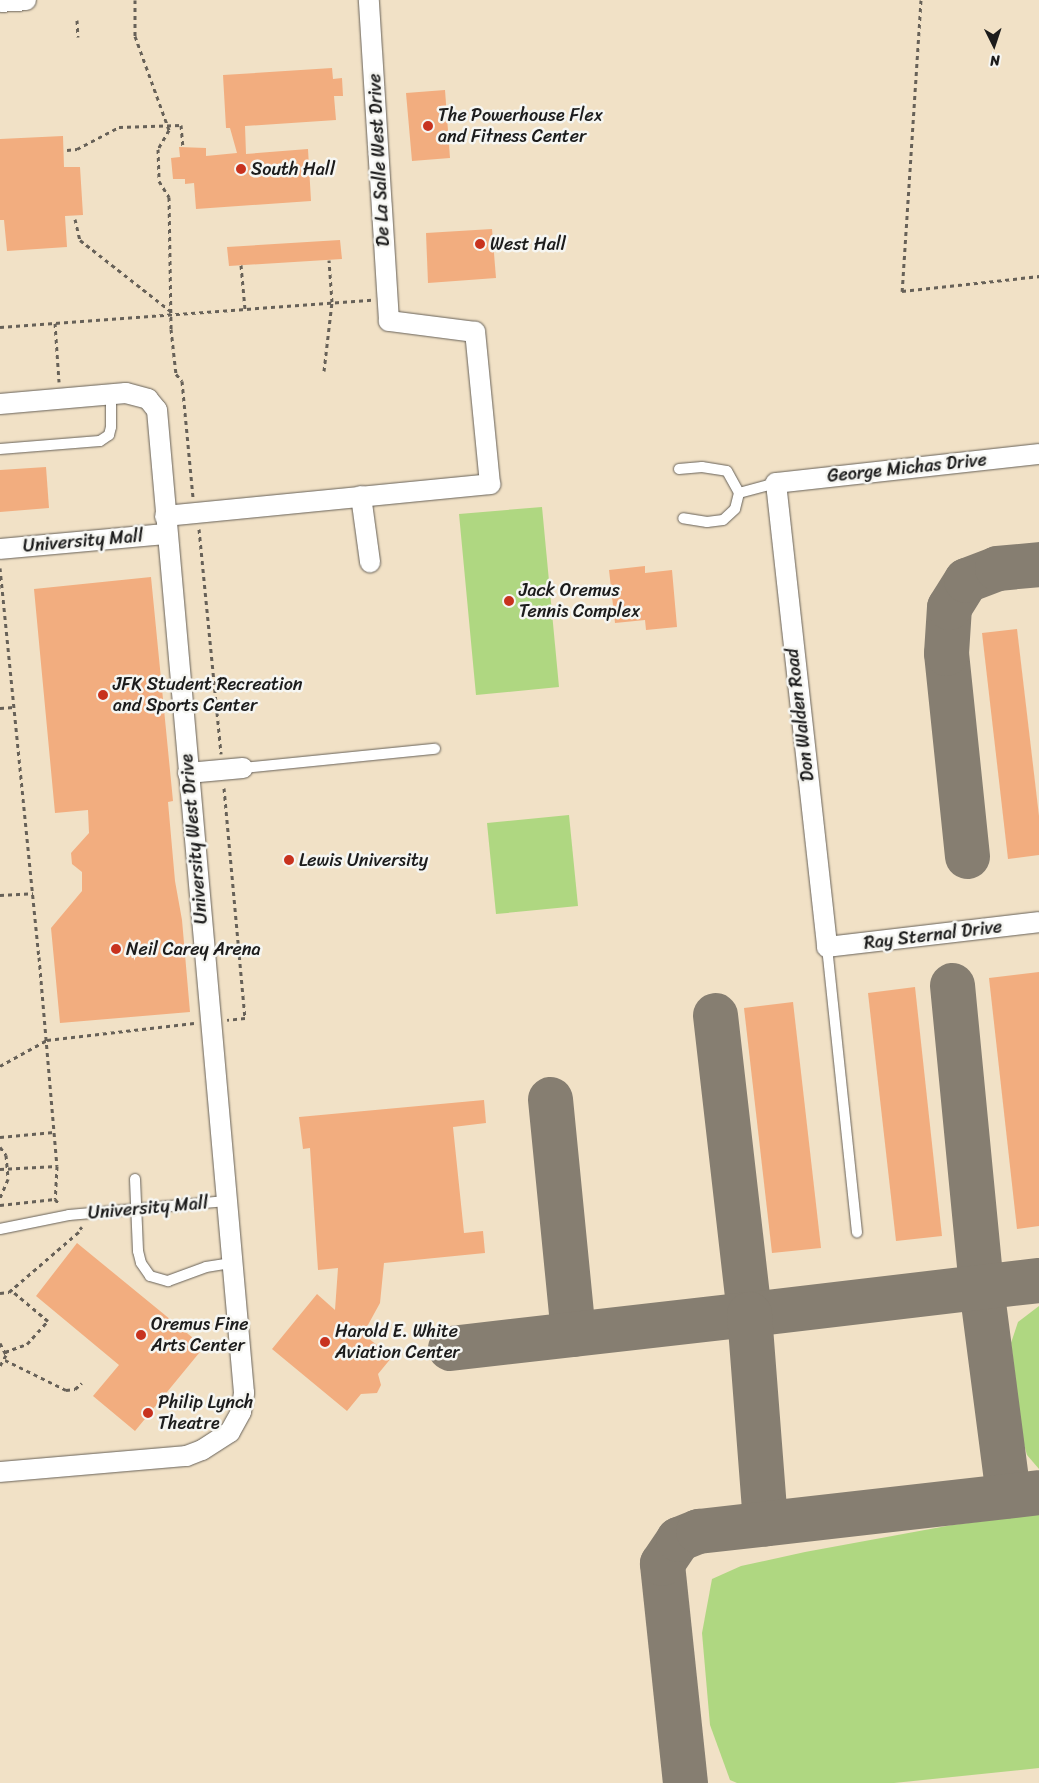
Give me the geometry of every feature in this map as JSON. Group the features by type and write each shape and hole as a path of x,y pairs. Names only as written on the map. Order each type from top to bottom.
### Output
{"street":[{"path":"0,2 26,0"},
{"name":"De La Salle West Drive","path":"369,0 388,321"},
{"name":"University Mall","path":"0,549 165,525 194,512 490,484 474,332 388,321"},
{"path":"0,404 118,394"},
{"name":"University West Drive","path":"0,1472 169,1458 202,1450 230,1432 241,1412 244,1393 165,525 157,410 148,399 118,394"},
{"name":"George Michas Drive","path":"776,483 1039,454"},
{"name":"Don Walden Road","path":"776,483 796,690 827,947"},
{"path":"361,496 370,562"},
{"path":"188,773 243,768"},
{"name":"Ray Sternal Drive","path":"827,947 1039,922"}],"lane":[{"path":"0,449 100,441 109,435 118,394"},
{"path":"679,469 702,467 727,471 738,492 735,509 723,520 707,522 683,518"},
{"path":"738,492 776,483"},
{"path":"243,768 435,749"},
{"path":"827,947 857,1232"},
{"path":"135,1179 138,1209 138,1251 141,1263 150,1276 168,1281 206,1267 232,1263"},
{"name":"University Mall","path":"0,1229 69,1215 226,1201"}],"path":[{"path":"135,0 135,36 169,130 158,148 158,181 169,197 173,313 171,329 176,374 182,381 194,512 201,535"},
{"path":"921,0 902,291 1039,276"},
{"path":"77,20 78,37"},
{"path":"67,150 77,149 120,127 181,124 183,147"},
{"path":"75,219 80,240 173,313"},
{"path":"324,371 332,302 329,260"},
{"path":"241,265 245,309"},
{"path":"0,327 387,299"},
{"path":"55,323 61,399"},
{"path":"0,568 47,1040 57,1166 55,1199 82,1229 11,1290 0,1293"},
{"path":"0,708 14,707"},
{"path":"0,895 33,893"},
{"path":"0,1066 47,1040 245,1018"},
{"path":"0,1136 54,1132"},
{"path":"0,1147 6,1155 8,1178 0,1198"},
{"path":"0,1169 57,1166"},
{"path":"0,1205 55,1199"},
{"path":"6,1352 26,1344 48,1321 11,1290"},
{"path":"0,1343 6,1352 5,1360 0,1366"},
{"path":"5,1360 66,1390 76,1389 82,1383"}],"green space":[{"name":"Jack Oremus Tennis Complex","path":"542,507 559,687 476,695 459,514"},
{"path":"569,815 578,906 496,914 487,823"},
{"path":"1039,1306 1039,1469 1027,1455 1023,1441 1011,1343 1018,1322"},
{"path":"1039,1514 1039,1768 894,1783 737,1783 730,1780 710,1725 702,1633 712,1579 741,1566 805,1552 952,1525"}],"building":[{"name":"South Hall","path":"332,68 333,79 342,78 343,96 334,96 336,120 245,126 246,154 308,149 311,201 196,209 194,183 185,184 185,179 173,179 171,158 180,157 179,147 206,148 206,156 237,153 230,128 226,128 223,75"},
{"name":"The Powerhouse Flex and Fitness Center","path":"445,90 450,158 412,161 406,93"},
{"path":"63,136 64,167 80,167 83,215 65,216 67,247 7,251 4,220 0,220 0,139"},
{"name":"West Hall","path":"492,229 496,278 428,283 426,233"},
{"path":"340,240 342,259 229,266 227,247"},
{"path":"46,467 49,508 0,512 0,470"},
{"path":"645,566 645,573 672,570 677,627 646,630 645,620 615,623 609,570"},
{"name":"JFK Student Recreation and Sports Center","path":"151,577 173,801 168,802 175,881 182,920 190,1012 60,1023 51,928 82,891 82,872 72,864 71,853 89,833 88,810 55,813 34,589"},
{"path":"1017,629 1039,816 1039,855 1008,859 982,633"},
{"path":"1039,972 1039,1226 1017,1229 989,978"},
{"path":"915,987 942,1236 896,1241 868,993"},
{"path":"793,1002 821,1248 772,1253 744,1008"},
{"path":"484,1100 486,1123 453,1127 464,1233 483,1231 485,1253 384,1263 380,1303 363,1334 392,1357 378,1374 381,1385 377,1393 361,1394 347,1411 272,1349 317,1294 335,1310 338,1268 318,1270 310,1148 303,1149 299,1117"},
{"name":"Oremus Fine Arts Center","path":"77,1243 204,1347 135,1431 93,1396 119,1365 36,1296"}],"taxiway":[{"path":"967,856 946,653 949,607 966,580 997,568 1039,564"},
{"path":"952,985 981,1287 1008,1495"},
{"path":"715,1015 749,1314 1039,1280"},
{"path":"550,1099 573,1334"},
{"path":"450,1348 749,1314 765,1523"},
{"path":"685,1783 662,1563 678,1539 698,1531 1039,1492"}],"place":[{"name":"The Powerhouse Flex and Fitness Center","path":"428,126"},
{"name":"South Hall","path":"241,169"},
{"name":"West Hall","path":"480,244"},
{"name":"Jack Oremus Tennis Complex","path":"509,601"},
{"name":"JFK Student Recreation and Sports Center","path":"103,695"},
{"name":"Lewis University","path":"289,860"},
{"name":"Neil Carey Arena","path":"116,949"},
{"name":"Oremus Fine Arts Center","path":"141,1335"},
{"name":"Harold E. White Aviation Center","path":"325,1342"},
{"name":"Philip Lynch Theatre","path":"148,1413"}]}
